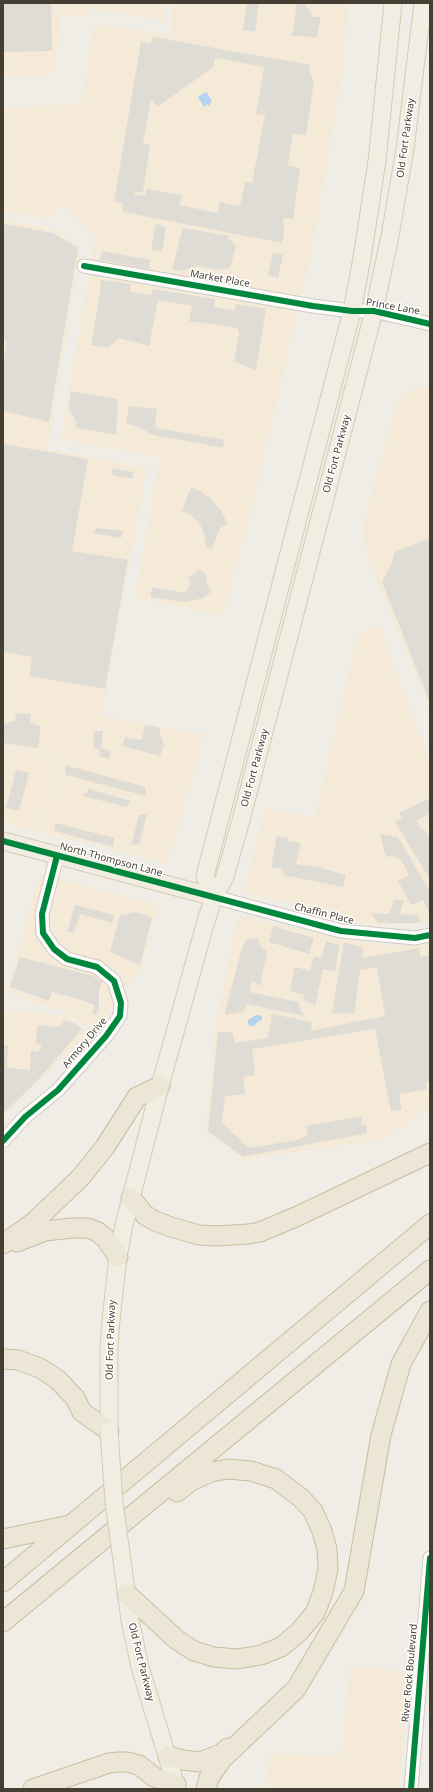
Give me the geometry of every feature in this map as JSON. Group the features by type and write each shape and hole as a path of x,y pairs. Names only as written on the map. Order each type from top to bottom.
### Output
{"highway":[{"path":"3,1244 34,1222 81,1177 105,1147 137,1097 160,1086"},
{"path":"131,1198 145,1215 155,1221 171,1227 199,1235 216,1236 248,1234 260,1232 294,1218 430,1153"},
{"path":"3,1582 430,1224"},
{"path":"3,1250 10,1245 45,1231 88,1228 98,1232 106,1239 118,1257"},
{"path":"3,1622 430,1270"},
{"path":"206,1789 209,1778 222,1759 296,1689 354,1591 381,1435 401,1364 430,1311"},
{"path":"3,1359 18,1360 40,1368 57,1379 75,1398 82,1412 109,1431"},
{"path":"127,1594 177,1640 188,1647 214,1657 237,1659 261,1656 281,1647 298,1632 315,1613 323,1592 328,1569 327,1549 322,1531 312,1511 301,1498 276,1479 252,1471 228,1469 211,1472 191,1481 164,1501 145,1504"},
{"path":"3,1539 73,1524"},
{"path":"168,1756 200,1762 221,1754 246,1736"},
{"path":"33,1789 109,1763 118,1762 127,1762 139,1765 154,1777 176,1786"}],"main road":[{"path":"214,897 205,876 352,311 377,161 393,3"},
{"name":"Old Fort Parkway","path":"176,1786 140,1667 130,1620 114,1502 109,1431 109,1348 113,1295 118,1257 131,1198 160,1086 214,897 225,877 241,820 374,312 390,236 405,149 423,3"},
{"name":"North Thompson Lane","path":"3,841 214,897"}],"street":[{"name":"Market Place","path":"84,266 276,300 352,311"},
{"name":"Prince Lane","path":"352,311 374,312 430,324"},
{"name":"Armory Drive","path":"3,1141 25,1117 58,1090 106,1036 120,1016 121,1003 114,981 97,967 67,959 54,949 43,933 42,914 57,856"},
{"name":"Chaffin Place","path":"214,897 341,931 415,938 430,935"},
{"name":"River Rock Boulevard","path":"411,1789 430,1558"}],"shaded area":[{"path":"3,3 165,3 166,21 91,9 87,16 58,15 60,20 56,68 45,76 3,77"},
{"path":"3,3 51,3 52,51 3,52"},
{"path":"172,3 349,3 343,69 312,250 253,503 223,616 135,597 160,457 61,439 95,236 63,205 48,219 3,211 3,107 81,104 94,24 172,35"},
{"path":"247,3 259,3 255,32 243,30"},
{"path":"297,3 304,3 314,17 321,17 317,37 292,36"},
{"path":"153,37 310,65 309,71 314,81 306,135 293,133 288,165 300,168 293,219 283,218 284,233 282,243 123,212 123,203 114,202 141,42 150,44","holes":["215,58 264,67 256,114 265,115 252,183 245,182 240,206 220,202 218,213 179,205 182,195 146,189 145,196 135,195 135,192 143,192 150,145 143,144 151,99 157,107 213,67"]},
{"path":"3,220 56,230 81,246 48,449 147,468 102,716 205,734 168,863 41,832 61,759 3,745"},
{"path":"3,224 53,233 78,248 49,422 3,411 3,365 7,342 3,341"},
{"path":"156,224 166,227 162,252 151,250"},
{"path":"183,228 229,236 228,238 236,246 230,268 219,270 196,266 183,271 172,269"},
{"path":"102,251 150,260 149,269 100,260"},
{"path":"273,253 283,255 278,278 268,275"},
{"path":"101,280 131,284 130,292 151,295 153,289 215,299 214,307 234,311 237,304 266,309 256,370 234,362 239,333 237,328 189,321 192,306 158,300 149,346 119,338 108,348 91,345"},
{"path":"416,387 430,390 430,712 366,553 363,524 398,399"},
{"path":"71,391 118,399 116,435 76,428 76,420 68,409"},
{"path":"129,406 157,409 156,428 224,440 223,448 154,435 133,425 126,424"},
{"path":"3,444 88,459 72,551 128,560 105,689 29,676 32,657 3,652"},
{"path":"111,468 134,472 132,479 113,476"},
{"path":"191,487 202,492 211,499 222,512 226,521 227,525 220,528 212,548 206,547 204,533 200,524 191,515 182,511"},
{"path":"97,528 123,531 121,538 92,533"},
{"path":"430,538 430,703 382,582 391,565 395,552"},
{"path":"198,569 205,573 207,585 212,591 203,598 185,602 150,597 152,587 179,592 187,591 190,583 188,577 196,573"},
{"path":"379,625 430,763 430,923 372,925 313,912 244,891 265,808 315,817 358,633"},
{"path":"16,713 31,714 30,722 41,727 38,748 3,743 3,724 15,721"},
{"path":"145,725 160,728 160,734 164,745 160,756 122,746 125,737 142,740"},
{"path":"94,731 103,731 101,748 111,751 109,759 99,756 100,750 93,747"},
{"path":"3,747 59,760 39,832 3,821"},
{"path":"65,765 145,787 146,796 66,775"},
{"path":"16,770 29,773 19,811 6,808"},
{"path":"89,789 131,801 127,807 83,796"},
{"path":"430,798 430,813 417,821 422,830 424,829 430,838 430,879 395,822 402,818 399,813"},
{"path":"147,814 139,844 131,845 139,815"},
{"path":"56,823 114,838 114,847 54,831"},
{"path":"380,834 398,837 430,892 430,914 423,900 411,905 398,881 409,875 402,861 393,856 386,857"},
{"path":"277,836 288,838 288,841 301,843 296,864 321,868 346,875 343,887 283,875 283,869 271,867"},
{"path":"40,874 158,904 142,969 91,1030 66,1012 6,992"},
{"path":"394,900 404,900 400,914 418,915 421,923 378,923 371,913 389,914"},
{"path":"75,905 114,915 112,923 80,914 74,933 67,932"},
{"path":"136,912 152,918 140,965 110,952 120,915"},
{"path":"238,916 342,939 386,946 430,941 430,1107 385,1139 243,1160 205,1132 215,1028"},
{"path":"273,926 314,938 309,954 269,942"},
{"path":"258,938 260,945 267,952 260,986 252,981 250,992 298,1002 304,1016 247,1004 244,1011 226,1015 225,1012 242,948 246,940"},
{"path":"326,941 339,945 335,971 323,969 315,1006 303,999 304,995 290,991 295,967 310,971 314,956 322,958"},
{"path":"344,942 364,948 362,958 419,948 420,957 430,955 430,1081 426,1082 427,1089 399,1094 402,1109 391,1111 375,1029 252,1049 255,1075 243,1077 245,1094 225,1096 222,1123 249,1148 297,1140 308,1135 306,1126 361,1116 362,1125 366,1125 367,1133 243,1157 208,1131 218,1032 232,1032 235,1043 268,1038 272,1014 312,1022 311,1031 385,1016 377,967 360,970 354,1014 332,1013"},
{"path":"20,957 93,976 102,982 99,989 99,1009 96,1015 92,1014 95,1005 78,999 52,992 49,1001 10,987"},
{"path":"3,1010 64,1015 88,1032 3,1118"},
{"path":"65,1020 74,1023 82,1029 36,1082 3,1114 3,1045 8,1045 7,1068 30,1070 31,1051 38,1052 42,1045 36,1044 37,1025 59,1027"},
{"path":"350,1666 410,1672 399,1789 266,1789 270,1753 316,1755 342,1754"}],"water":[{"path":"206,92 212,101 209,106 207,104 204,107 198,97"},
{"path":"256,1015 262,1016 262,1020 257,1022 254,1026 250,1026 248,1024 248,1020"}],"cycle path":[{"path":"84,266 313,306 352,311 374,311 430,324"},
{"path":"3,841 341,931 415,938 430,935"},
{"path":"3,1141 25,1117 58,1090 106,1036 120,1016 121,1003 114,981 97,967 67,959 54,949 43,933 42,914 57,856"},
{"path":"411,1789 430,1558"}]}
